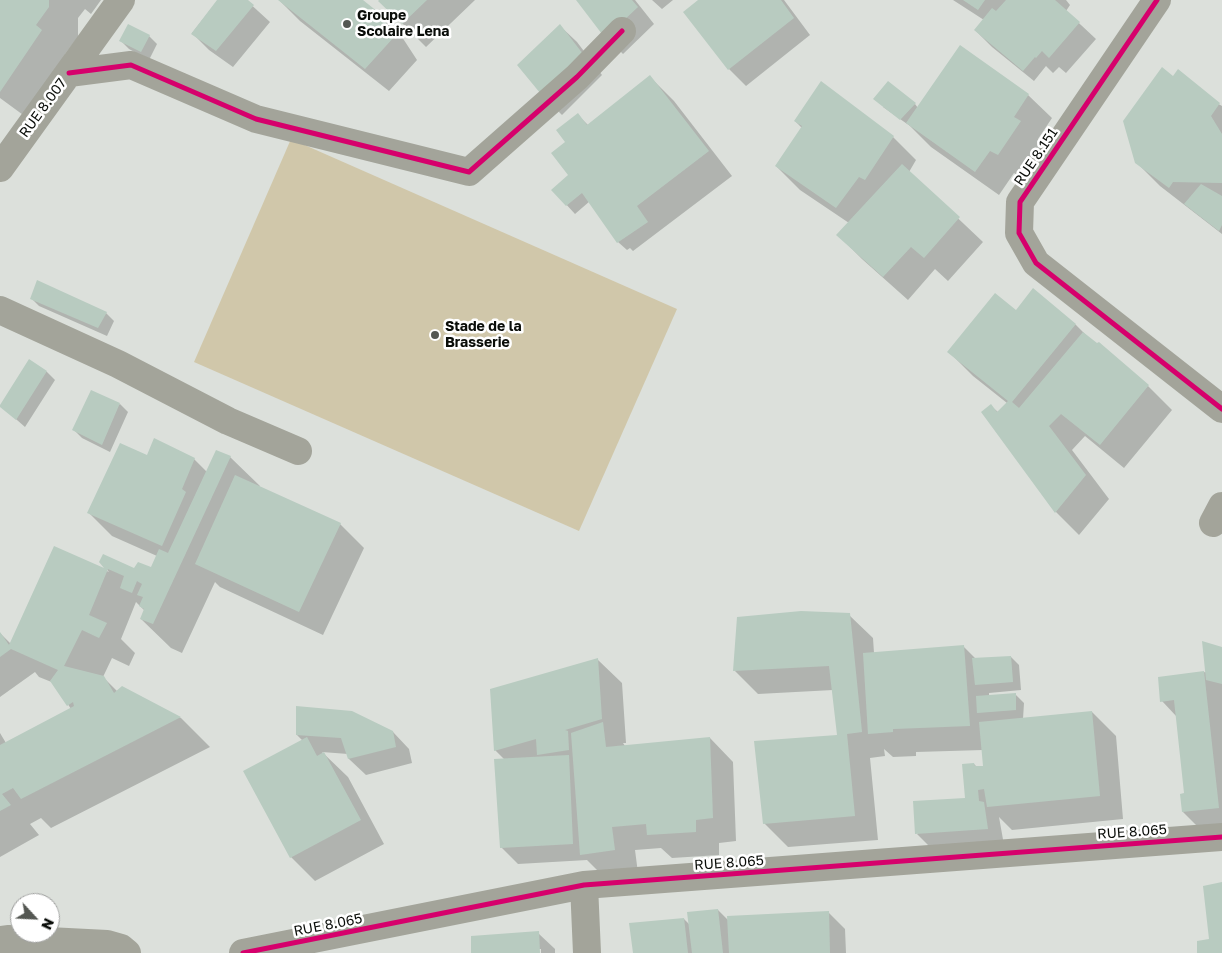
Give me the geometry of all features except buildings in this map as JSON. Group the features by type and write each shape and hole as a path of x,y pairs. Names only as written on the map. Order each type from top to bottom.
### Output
{"street":[{"name":"RUE 8.007","path":"0,168 121,0"},
{"name":"RUE 8.151","path":"1157,0 1020,202 1019,233 1036,263 1222,409"},
{"path":"69,73 131,66 256,118 469,172 576,77 622,31"},
{"path":"0,310 118,364 228,421 298,451"},
{"name":"RUE 8.065","path":"243,953 584,885 1222,837"},
{"path":"584,885 587,953"},
{"path":"0,940 107,944 121,948 127,953"}],"shaded area":[{"name":"Stade de la Brasserie","path":"291,139 677,309 579,531 194,362"}],"cycle path":[{"path":"1157,0 1020,202 1019,233 1036,263 1222,409"},
{"path":"69,73 131,65 256,119 469,172 577,77 622,31"},
{"path":"243,953 584,885 1222,837"}],"place":[{"name":"Groupe Scolaire Lena","path":"347,24"},
{"name":"Stade de la Brasserie","path":"435,335"}]}
